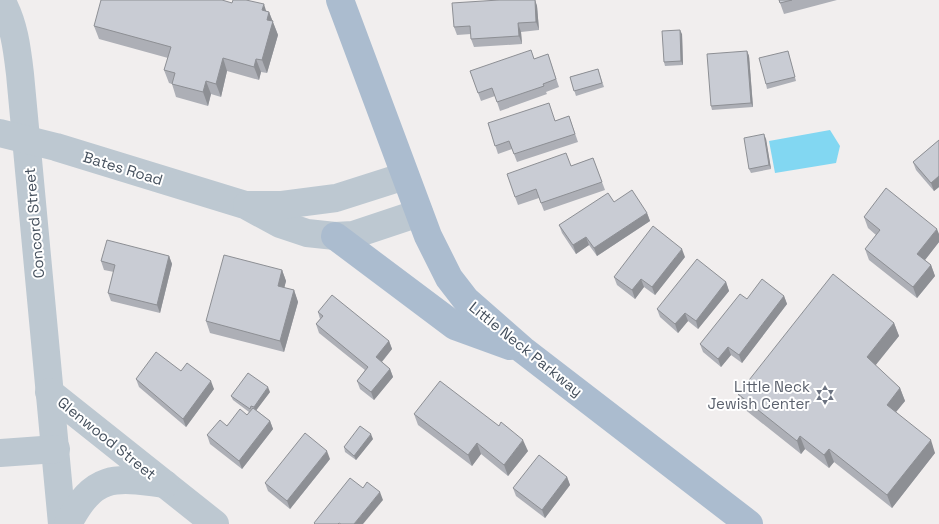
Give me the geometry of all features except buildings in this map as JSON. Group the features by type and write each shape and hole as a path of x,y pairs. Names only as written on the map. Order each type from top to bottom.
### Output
{"main road":[{"name":"Little Neck Parkway","path":"340,0 419,213 449,278 466,300 523,350 749,524"},
{"path":"336,236 455,326 523,350"}],"street":[{"name":"Concord Street","path":"1,0 7,11 16,39 13,136 50,392 62,524"},
{"name":"Bates Road","path":"13,136 245,205 280,224 307,233 336,236 353,234 419,213"},
{"name":"Bates Road","path":"245,205 282,205 328,200 406,176"},
{"name":"Glenwood Street","path":"50,392 215,524"},
{"path":"0,454 56,449"},
{"name":"Glenwood Street","path":"68,524 78,504 97,485 110,481 124,480 165,484"}],"water":[{"path":"830,130 840,146 836,163 775,173 769,141"}],"place":[{"name":"Little Neck Jewish Center","path":"825,395"}]}
